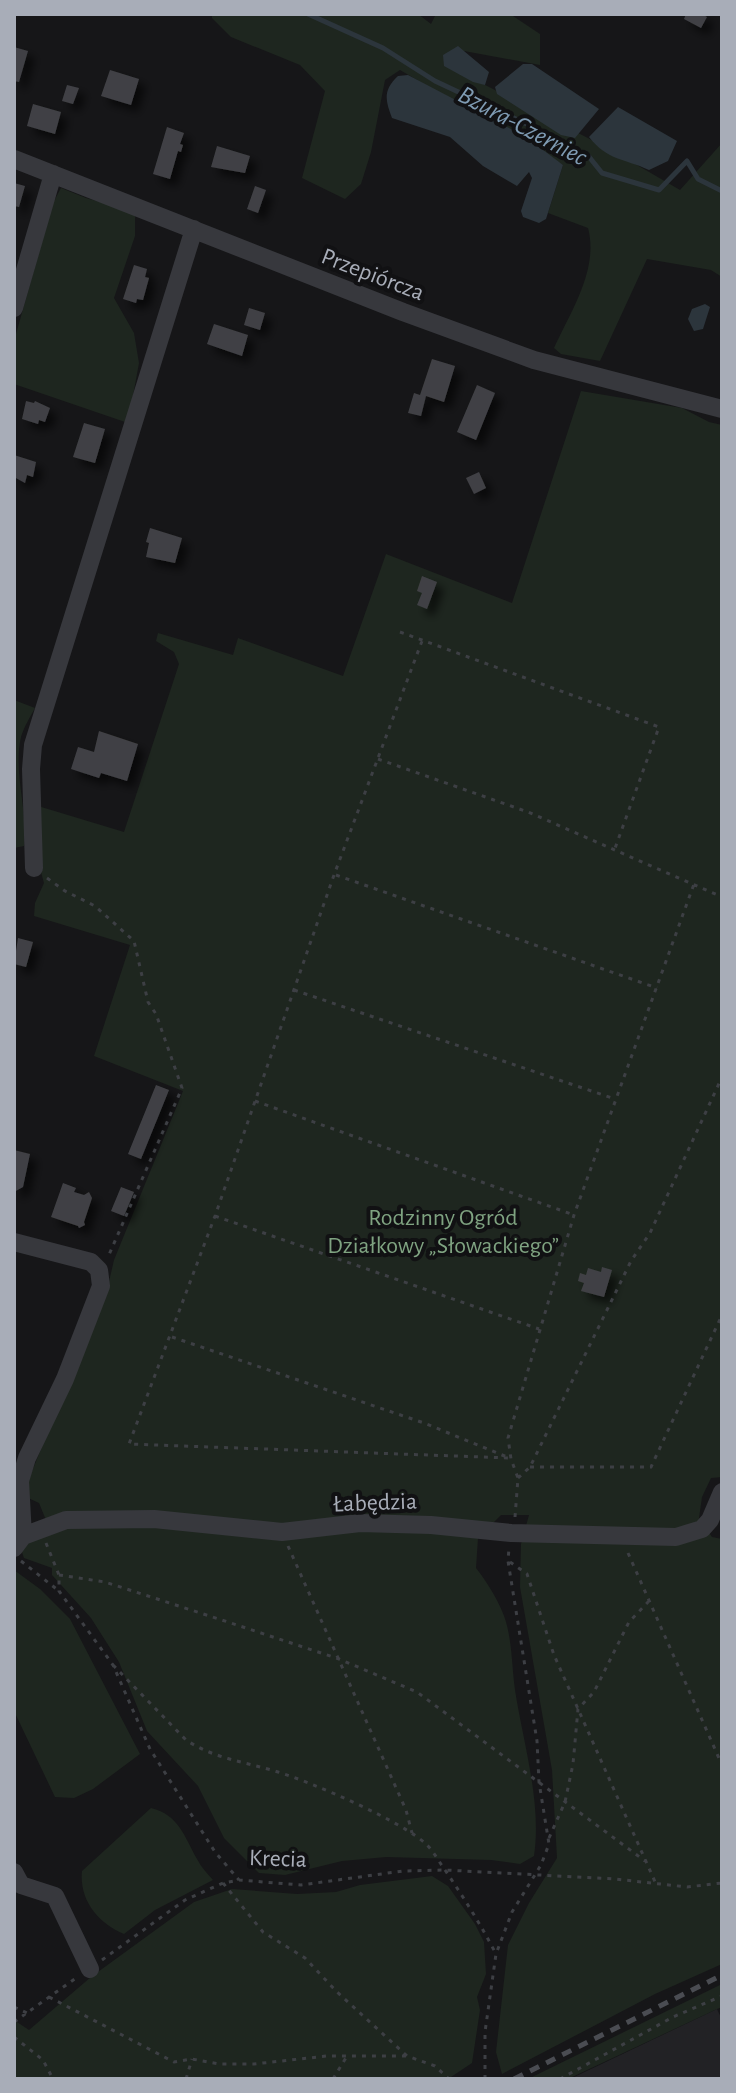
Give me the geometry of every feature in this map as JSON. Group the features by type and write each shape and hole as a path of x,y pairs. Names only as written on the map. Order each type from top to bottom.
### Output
{"street":[{"name":"Przepiórcza","path":"14,159 389,307 534,360 722,409"},
{"path":"14,308 53,174"},
{"path":"34,868 33,745 194,229"},
{"path":"14,856 34,868"},
{"path":"14,1242 91,1262 99,1270 101,1286 65,1379 27,1458 20,1481 17,1546"},
{"path":"702,1529 710,1520 722,1492"},
{"name":"Łabędzia","path":"17,1546 41,1528 66,1520 154,1519 282,1532 360,1523 431,1525 511,1533 676,1537 702,1529"},
{"path":"702,1529 722,1533"},
{"path":"14,1872 21,1885 55,1896 90,1969"}],"path":[{"path":"400,632 659,727 614,851"},
{"path":"422,641 334,875 215,1216 129,1444 511,1459"},
{"path":"378,759 528,812 722,897"},
{"path":"34,868 65,891 95,906 134,941 148,1002 156,1014 182,1088 111,1253 99,1270"},
{"path":"334,875 657,988"},
{"path":"549,1838 508,1561 518,1478 508,1438 574,1215 694,884"},
{"path":"294,990 615,1099"},
{"path":"518,1478 530,1467 631,1261 650,1233 722,1077"},
{"path":"255,1101 574,1215"},
{"path":"215,1216 539,1329"},
{"path":"530,1467 651,1467 722,1315"},
{"path":"170,1336 424,1423 511,1459"},
{"path":"41,1528 59,1575 59,1591"},
{"path":"282,1532 406,1810 412,1833"},
{"path":"618,1534 722,1765"},
{"path":"17,1546 59,1591 113,1665 186,1740 228,1760 279,1772 318,1787 412,1833 431,1848 471,1907 496,1954"},
{"path":"508,1561 527,1574 554,1655 656,1884"},
{"path":"59,1575 105,1582 339,1659 417,1692 645,1861"},
{"path":"485,2079 485,2032 496,1954 512,1912 545,1857 549,1838 565,1802 573,1764 578,1709 594,1692 629,1622 649,1601"},
{"path":"113,1665 150,1749 215,1852 239,1880"},
{"name":"Krecia","path":"14,2022 185,1900 223,1883 239,1880 301,1885 403,1871 445,1870 687,1887 722,1883"},
{"path":"223,1883 263,1932 305,1958 407,2056"},
{"path":"560,2079 673,2017 722,1996"},
{"path":"49,1997 174,2062 192,2059 219,2064 254,2064 347,2056 407,2056 435,2066 449,2079"},
{"path":"14,2007 27,2013"},
{"path":"14,2037 43,2060 53,2079"},
{"path":"333,2079 347,2056"},
{"path":"186,2079 192,2059"}],"shaded area":[{"path":"458,46 489,72 485,85 444,66 443,55"},
{"path":"523,64 532,64 599,109 575,138 561,135 497,94 495,87"},
{"path":"408,75 526,137 563,165 546,219 539,223 523,217 521,211 532,178 529,172 517,186 483,166 450,137 392,118 388,91 398,76"},
{"path":"618,107 677,141 668,161 649,170 609,155 596,145 589,137"},
{"path":"705,304 710,307 703,329 694,331 688,319 692,309"},
{"path":"717,2009 722,2020 722,2079 570,2079"}],"green space":[{"path":"212,14 418,14 431,24 436,14 510,14 540,34 540,65 464,51 456,70 613,151 680,190 722,143 722,277 711,270 647,259 600,361 561,354 554,348 582,290 590,259 588,228 548,213 563,165 400,70 385,80 371,152 361,184 345,199 302,178 325,91 300,65 231,37 212,18"},
{"path":"61,188 135,212 135,236 114,298 134,333 139,363 128,423 14,384 14,341 53,203"},
{"name":"Rodzinny Ogród Działkowy „Słowackiego”","path":"581,391 682,408 722,425 722,1477 711,1478 702,1497 699,1518 712,1537 722,1539 722,1964 655,1994 502,2074 496,2052 508,1945 557,1858 552,1770 520,1587 521,1544 529,1515 501,1515 478,1538 476,1568 501,1608 506,1622 530,1773 536,1815 534,1856 520,1864 491,1860 386,1857 342,1861 285,1875 259,1873 224,1838 198,1786 147,1731 119,1662 91,1618 52,1575 52,1568 24,1558 20,1546 46,1520 39,1503 26,1497 30,1476 183,1091 94,1056 130,945 34,916 35,903 44,883 38,861 38,806 124,832 179,664 174,652 156,641 158,633 233,655 238,638 343,676 386,554 512,603"},
{"path":"14,700 35,708 22,733 19,750 24,846 14,848"},
{"path":"14,1570 40,1589 70,1619 140,1754 93,1789 74,1798 55,1797 14,1711"},
{"path":"151,1808 174,1821 200,1865 213,1880 155,1910 124,1934 106,1924 92,1909 84,1892 82,1871"},
{"path":"432,1876 448,1886 484,1942 486,1974 477,1997 480,2010 472,2063 448,2079 14,2079 14,2020 29,2030 91,1977 194,1902 232,1889 297,1894 336,1892 360,1885"},
{"path":"722,1984 722,2007 568,2079 528,2079"}],"building":[{"path":"686,14 707,17 701,28 684,19"},
{"path":"14,47 28,51 19,82 14,81"},
{"path":"110,70 139,79 131,105 101,96"},
{"path":"67,85 79,88 73,104 62,101"},
{"path":"33,104 61,112 55,134 27,126"},
{"path":"167,127 184,133 181,152 178,151 170,179 153,174"},
{"path":"217,146 250,156 245,173 211,167"},
{"path":"14,183 25,186 19,207 14,206"},
{"path":"255,186 266,190 258,213 247,209"},
{"path":"134,265 147,269 145,277 149,278 143,300 137,299 136,303 123,299"},
{"path":"249,308 265,313 260,330 244,325"},
{"path":"214,324 248,335 242,356 207,344"},
{"path":"432,359 455,366 444,402 426,396 421,416 408,413 414,393 420,395"},
{"path":"477,385 495,393 476,440 457,432"},
{"path":"26,401 35,401 50,408 45,422 39,420 38,424 22,419"},
{"path":"84,423 105,429 95,463 73,457"},
{"path":"14,455 36,462 33,477 27,475 25,483 14,477"},
{"path":"479,472 486,488 474,494 466,478"},
{"path":"150,528 182,538 175,563 146,557"},
{"path":"422,576 437,582 427,609 417,605 422,593 417,591"},
{"path":"99,731 138,744 127,781 101,773 99,778 71,769 78,747 94,752"},
{"path":"18,938 33,942 26,967 14,964"},
{"path":"156,1085 169,1090 141,1159 128,1154"},
{"path":"14,1150 30,1154 23,1187 14,1192"},
{"path":"63,1183 76,1188 74,1192 84,1195 89,1192 92,1198 85,1225 79,1228 51,1217"},
{"path":"121,1187 134,1192 124,1216 111,1211"},
{"path":"602,1267 612,1270 604,1297 581,1291 584,1283 578,1281 580,1273 586,1275 588,1268 601,1272"}],"waterway":[{"name":"Bzura-Czerniec","path":"308,14 383,48 435,81 535,128 561,150 586,153 602,173 659,190 687,161 698,179 722,191"}],"railway":[{"path":"514,2079 722,1975"}]}
